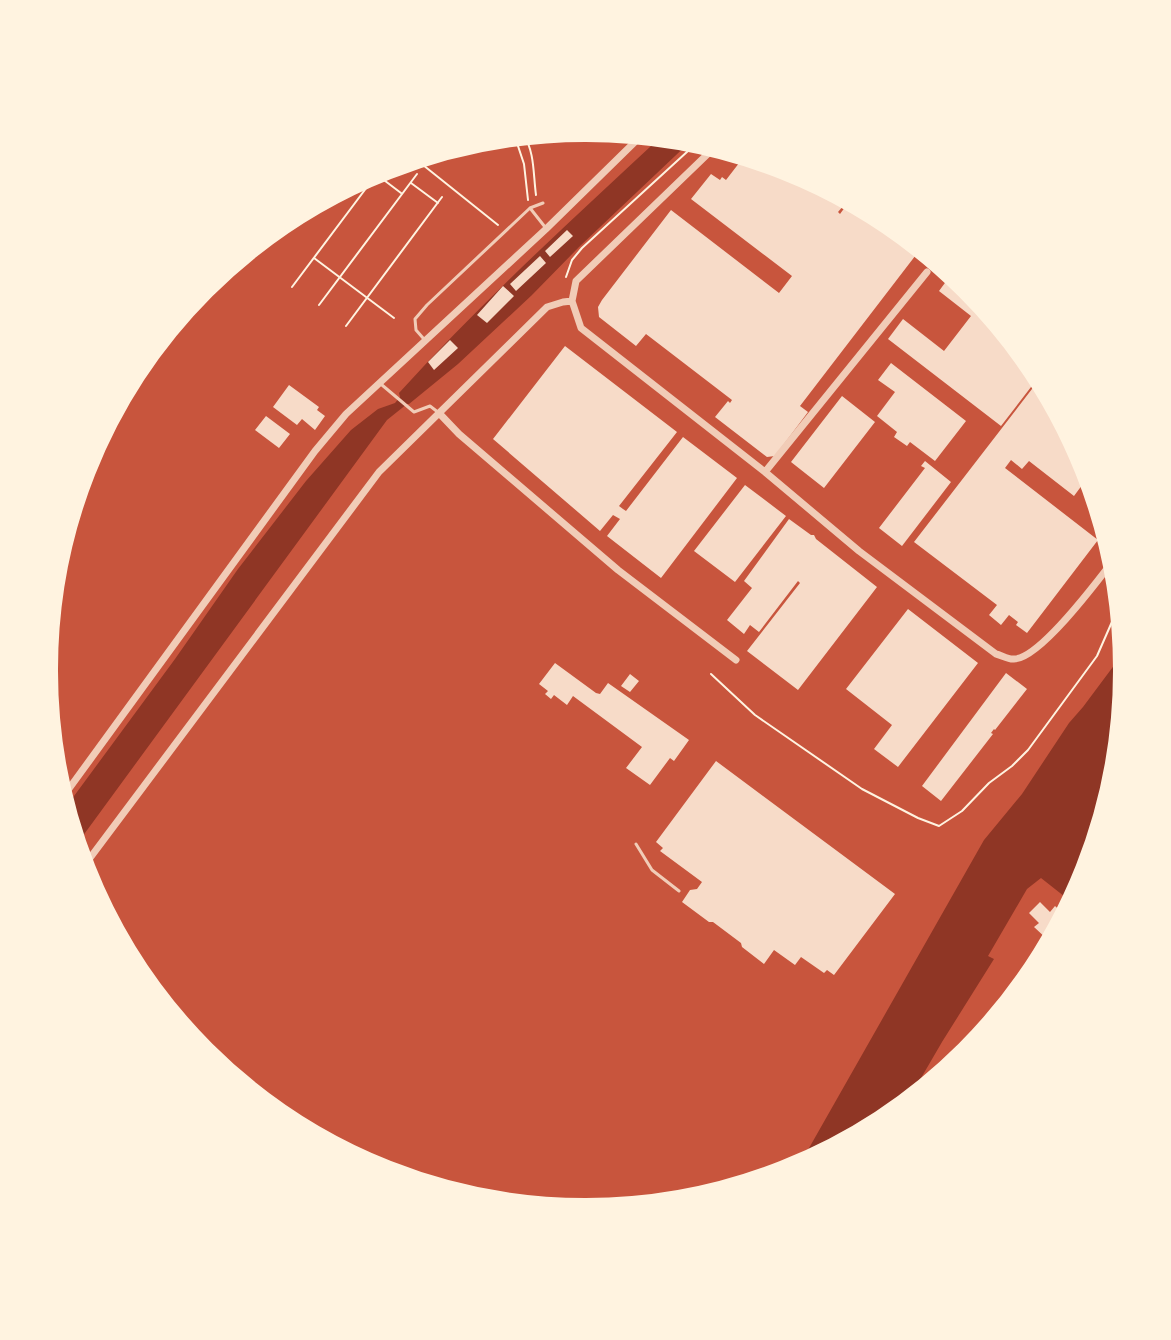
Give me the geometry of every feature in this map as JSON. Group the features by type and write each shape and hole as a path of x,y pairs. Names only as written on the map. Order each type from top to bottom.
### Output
{"street":[{"path":"70,788 315,451 346,414 546,229 634,143"},
{"path":"707,155 576,281 572,301 581,328 765,472 859,551 996,654 1015,660 1032,653 1063,622 1105,570"},
{"path":"765,472 927,272"},
{"path":"90,857 379,472 547,307 572,301"},
{"path":"439,413 459,434 618,570 736,660"}],"lane":[{"path":"426,341 416,330 415,319 530,208 543,203"},
{"path":"530,208 546,229"},
{"path":"379,382 411,410 418,412 430,406 439,413"},
{"path":"636,844 652,870 679,891"}],"path":[{"path":"527,144 534,160 536,195 543,203"},
{"path":"518,145 524,164 530,208"},
{"path":"563,302 566,274 572,260 688,151"},
{"path":"424,166 504,233"},
{"path":"319,305 417,174"},
{"path":"384,180 402,194"},
{"path":"411,183 438,203"},
{"path":"292,287 365,189"},
{"path":"346,326 442,197"},
{"path":"313,258 394,318"},
{"path":"711,674 755,715 862,789 939,826 962,811 1028,750 1097,656 1112,621"}],"shaded area":[{"path":"652,145 682,150 458,364 387,420 83,836 72,799 238,569 306,481 351,430 378,409 395,403 400,397 399,393 529,260"},
{"path":"1115,664 1114,705 1105,773 1087,840 1064,896 1041,878 1027,889 988,956 994,959 920,1081 850,1129 808,1150 984,840 1022,794"}],"building":[{"path":"739,164 788,181 842,207 838,212 840,214 844,208 850,211 915,256 800,406 808,412 775,456 767,457 715,417 732,400 646,334 636,346 599,317 598,307 602,300 671,210 779,293 792,276 691,199 711,174 726,180"},
{"path":"567,230 573,236 550,257 545,251"},
{"path":"540,256 546,263 516,291 510,284"},
{"path":"946,282 960,296 1006,348 1032,386 1001,426 888,339 903,319 944,351 971,316 939,291"},
{"path":"503,286 514,296 487,323 477,315"},
{"path":"450,340 458,348 434,370 428,362"},
{"path":"565,346 677,432 619,506 626,511 683,437 737,478 661,578 607,536 620,519 613,515 600,531 493,439"},
{"path":"891,363 966,421 935,461 910,442 907,446 894,437 897,432 877,416 895,392 878,380"},
{"path":"289,385 319,407 317,410 325,416 315,430 302,419 297,425 273,407"},
{"path":"1033,387 1060,436 1082,486 1074,496 1029,461 1022,469 1011,460 1005,468 1098,540 1027,633 1009,615 1001,625 989,615 997,605 914,542"},
{"path":"842,396 875,422 824,488 791,462"},
{"path":"266,416 290,434 279,448 255,430"},
{"path":"925,461 951,482 902,546 879,528 925,468 921,466"},
{"path":"745,485 786,516 735,582 694,551"},
{"path":"789,519 814,535 877,587 798,690 747,651 800,583 798,581 759,632 750,625 744,634 727,620 752,588 744,581"},
{"path":"908,609 978,663 898,767 874,749 892,725 846,689"},
{"path":"555,663 596,693 600,694 608,683 689,740 674,761 670,758 650,785 626,768 642,747 573,696 567,705 554,695 551,699 545,694 548,691 539,684"},
{"path":"1006,673 1027,689 941,801 922,786"},
{"path":"630,674 639,681 630,692 621,686"},
{"path":"716,761 895,894 834,975 827,970 824,973 801,957 795,965 774,950 764,964 741,943 682,902 690,890 697,889 702,882 660,851 663,848 656,842"},
{"path":"1040,902 1050,912 1055,906 1058,908 1043,936 1034,927 1039,923 1029,913"}]}
